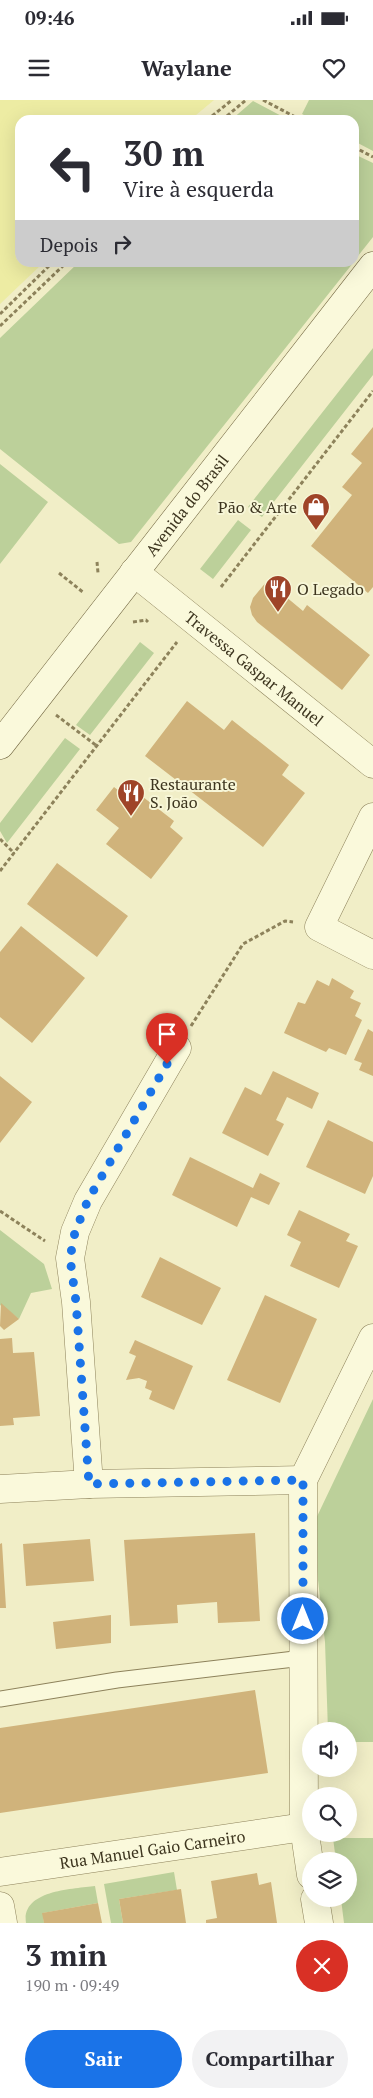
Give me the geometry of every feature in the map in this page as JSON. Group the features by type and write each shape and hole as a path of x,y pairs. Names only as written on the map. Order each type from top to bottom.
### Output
{"street":[{"name":"Avenida do Brasil","path":"0,745 373,266"},
{"name":"Travessa Gaspar Manuel","path":"134,572 373,764"},
{"path":"373,817 319,927 373,955"},
{"path":"89,1484 76,1302 70,1258 75,1232 88,1200 177,1048"},
{"path":"304,1787 303,1480 373,1338"},
{"path":"0,1489 89,1484 303,1480"},
{"name":"Rua Manuel Gaio Carneiro","path":"0,1872 302,1827"},
{"path":"0,1906 3,1923"},
{"path":"316,1907 319,1923"}],"lane":[{"path":"0,1698 117,1680 303,1658"}],"path":[{"path":"213,115 232,100"},
{"path":"228,115 246,100"},
{"path":"263,100 292,115"},
{"path":"359,150 373,157"},
{"path":"0,314 48,267"},
{"path":"0,326 62,267"},
{"path":"221,587 373,391"},
{"path":"59,573 87,595"},
{"path":"131,622 146,620 153,626"},
{"path":"168,638 176,644"},
{"path":"0,871 180,638"},
{"path":"36,700 97,746"},
{"path":"0,839 14,853"},
{"path":"177,1048 243,944 285,921 319,927"},
{"path":"0,1211 70,1258"}],"green space":[{"path":"309,100 373,100 373,151 359,144 359,115 302,114"},
{"path":"253,101 280,115 237,115"},
{"path":"359,156 373,163 373,237 359,255"},
{"path":"74,267 350,267 131,542 119,544 0,449 0,338"},
{"path":"373,348 373,375 262,517 248,507"},
{"path":"0,464 48,502 0,564"},
{"path":"238,520 251,530 213,579 200,569"},
{"path":"140,642 154,653 90,735 76,725"},
{"path":"65,738 80,749 7,843 0,831 0,823"},
{"path":"0,1230 44,1264 52,1289 31,1293 19,1319 0,1305"},
{"path":"373,1399 373,1742 357,1742 357,1722 328,1722 325,1642 312,1527"},
{"path":"357,1838 373,1838 373,1923 344,1923 342,1907 357,1907 357,1852 335,1852 334,1842 357,1842"},
{"path":"174,1872 177,1890 119,1899 123,1923 111,1923 104,1884"},
{"path":"95,1886 98,1903 43,1913 44,1923 26,1923 27,1912 32,1904 40,1898 62,1890"}],"sand":[{"path":"0,100 214,100 196,115 15,115 15,267 39,267 0,304"}],"building":[{"path":"373,427 373,587 368,593 311,546 352,495 342,487 362,463 351,454"},
{"path":"267,581 303,611 307,605 370,655 342,690 257,622 252,615 250,607 253,598"},
{"path":"187,701 224,730 232,720 289,765 282,775 305,793 263,847 145,756"},
{"path":"114,787 128,798 134,790 174,821 170,827 183,838 151,879 106,844 119,828 96,810"},
{"path":"57,863 128,916 97,957 27,904"},
{"path":"21,926 85,978 32,1043 0,1017 0,952"},
{"path":"332,978 354,991 350,998 361,1003 355,1016 362,1020 346,1055 329,1048 326,1052 284,1033 298,1002 305,1004 317,980 329,986"},
{"path":"368,1029 373,1032 373,1076 359,1070 362,1063 354,1060"},
{"path":"273,1071 319,1093 312,1109 287,1097 276,1120 284,1124 268,1156 222,1133 245,1087 261,1095"},
{"path":"0,1076 32,1102 0,1143"},
{"path":"328,1120 373,1142 373,1176 365,1194 306,1167"},
{"path":"190,1157 253,1188 260,1173 280,1183 269,1205 251,1197 237,1227 172,1195"},
{"path":"299,1210 350,1234 346,1241 358,1246 339,1288 290,1266 301,1242 287,1235"},
{"path":"160,1257 221,1288 202,1325 141,1297"},
{"path":"265,1295 317,1319 280,1403 227,1380"},
{"path":"1,1303 19,1319 4,1330 0,1326"},
{"path":"12,1338 13,1353 34,1352 40,1416 13,1418 14,1425 0,1426 0,1339"},
{"path":"135,1340 193,1366 174,1410 149,1399 152,1391 145,1388 147,1381 139,1378 126,1380 136,1356 129,1353"},
{"path":"255,1533 260,1621 218,1623 217,1602 177,1605 178,1623 130,1626 124,1540"},
{"path":"90,1539 94,1581 26,1586 23,1544"},
{"path":"2,1543 6,1608 0,1608 0,1544"},
{"path":"111,1615 111,1643 56,1649 53,1622"},
{"path":"255,1690 268,1773 0,1813 0,1728"},
{"path":"257,1873 259,1885 271,1882 277,1923 206,1923 206,1920 217,1918 211,1881"},
{"path":"181,1889 186,1923 123,1923 119,1899"},
{"path":"98,1903 102,1923 44,1923 42,1913"}],"place":[{"name":"Pão & Arte","path":"316,531"},
{"name":"O Legado","path":"278,613"},
{"name":"Restaurante S. João","path":"131,817"}],"route":[{"path":"167,1064 88,1200 75,1232 70,1258 76,1302 89,1484 303,1480 303,1619"}]}
